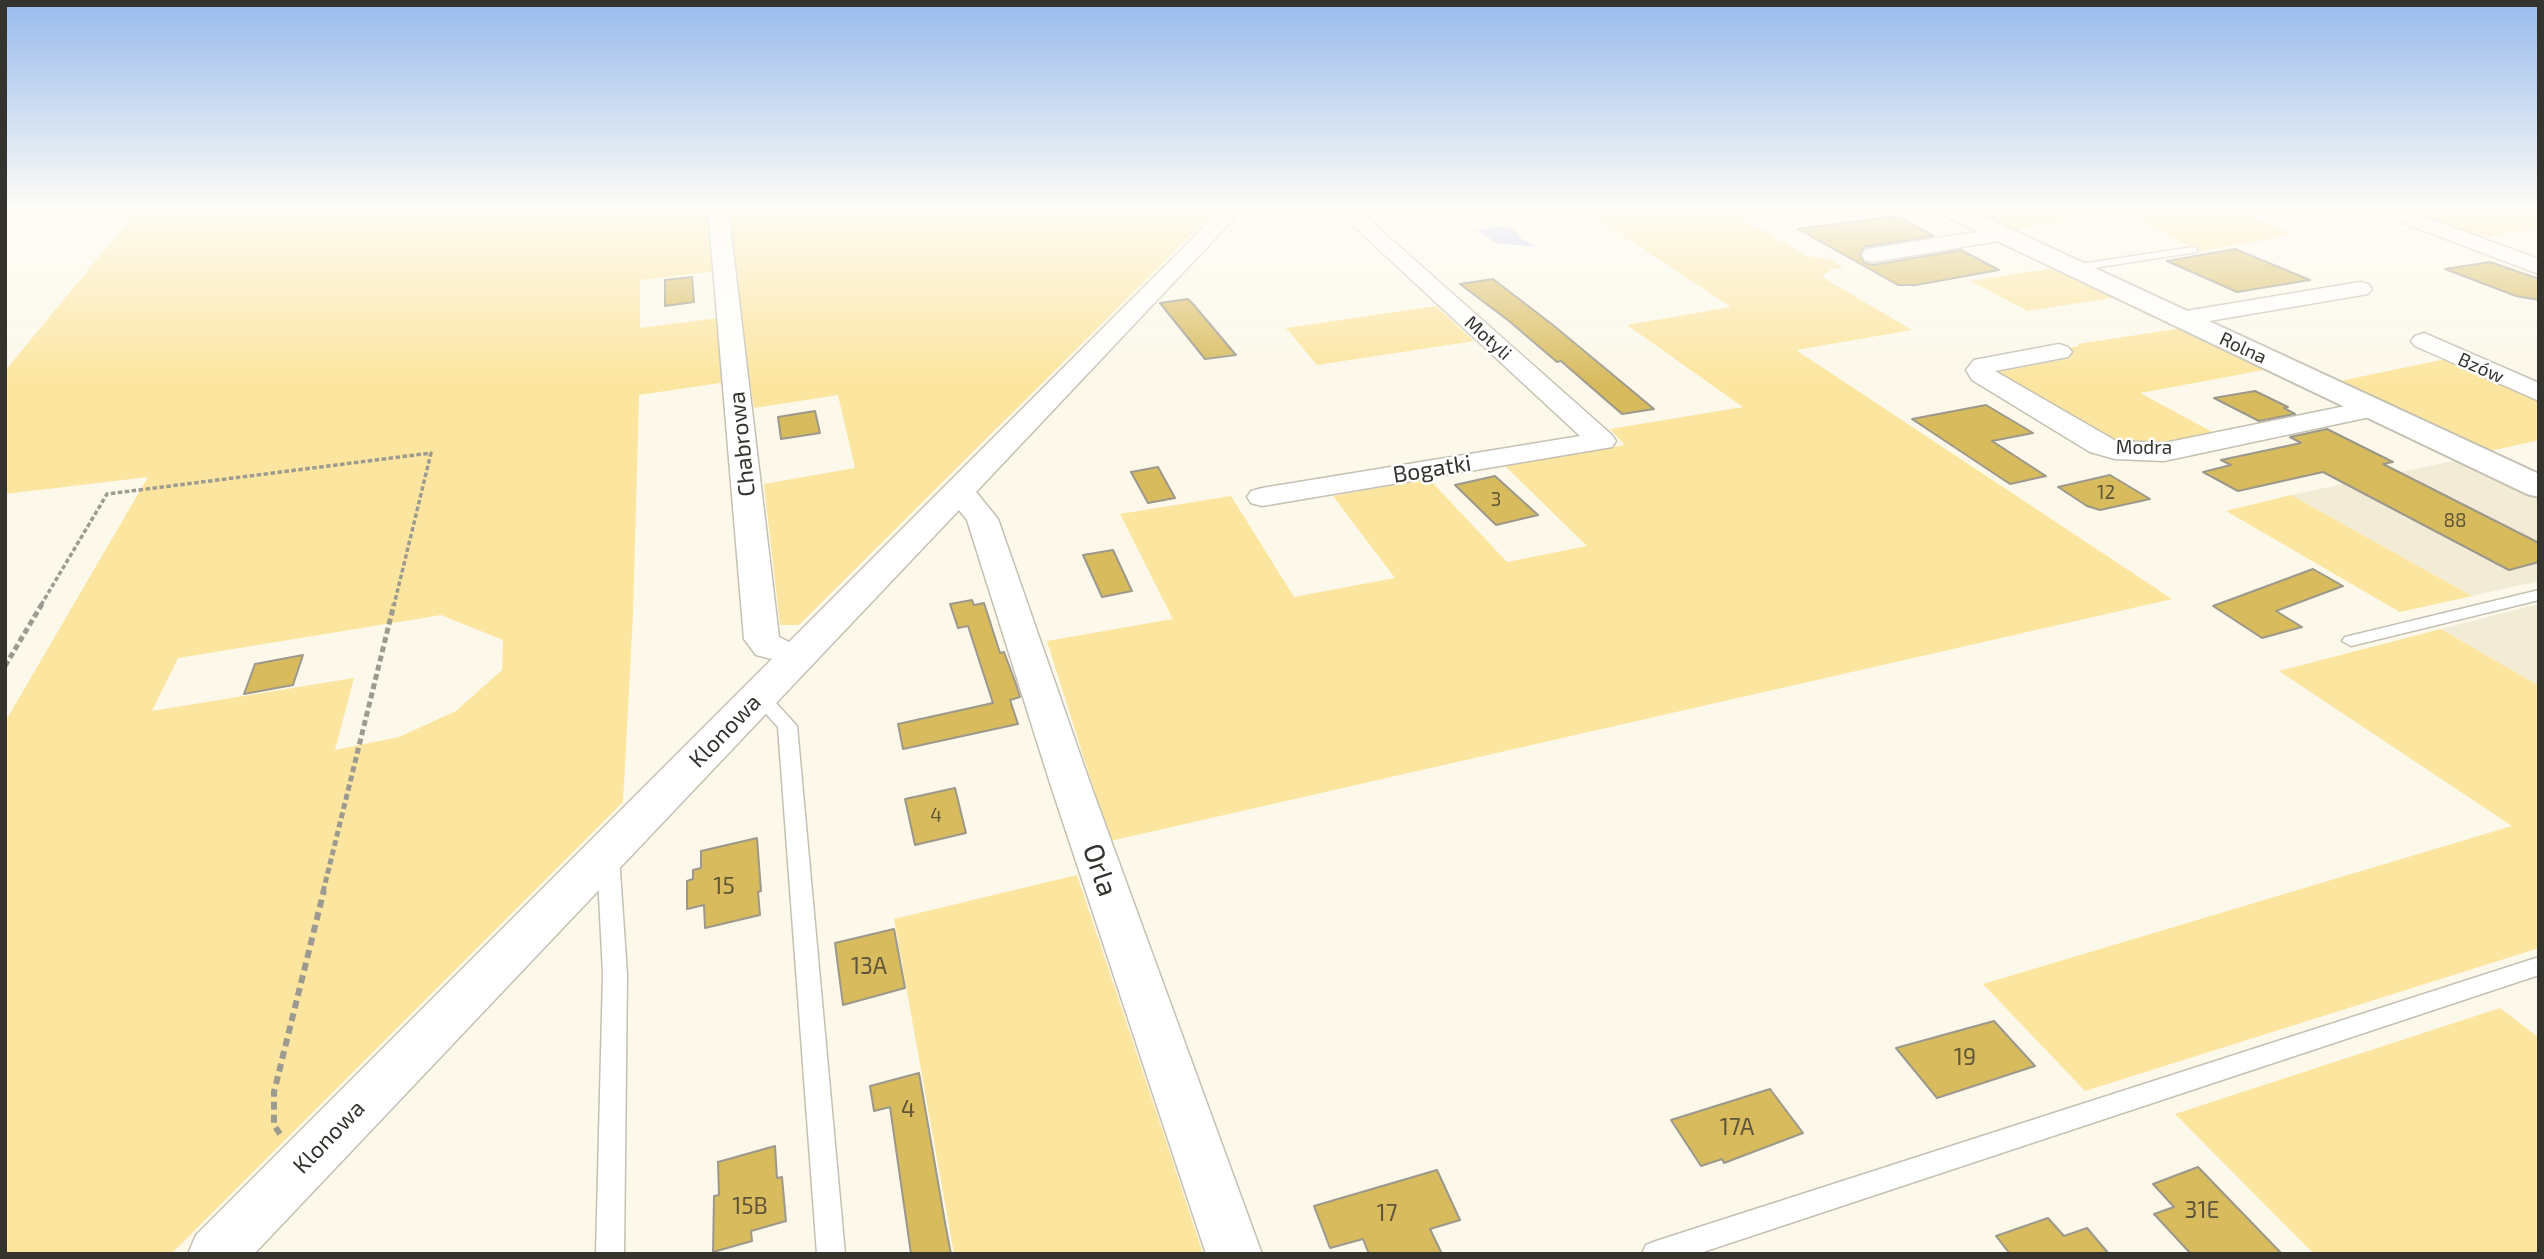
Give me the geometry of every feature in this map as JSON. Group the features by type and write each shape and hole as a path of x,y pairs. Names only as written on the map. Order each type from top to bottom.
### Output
{"street":[{"name":"Chabrowa","path":"724,267 762,639 769,647 798,655"},
{"name":"Klonowa","path":"216,1254 1177,267"},
{"name":"Motyli","path":"1409,267 1602,441"},
{"name":"Rolna","path":"2074,268 2539,487"},
{"path":"2180,319 2360,289"},
{"name":"Bzów","path":"2424,341 2539,393"},
{"name":"Modra","path":"2059,352 1983,366 1979,370 1981,374 2088,439 2115,450 2164,452 2370,409"},
{"name":"Bogatki","path":"1262,497 1602,441"},
{"name":"Orla","path":"959,490 982,519 1070,783 1234,1254"}],"lane":[{"path":"2074,268 2082,267"},
{"path":"2351,641 2539,595"},
{"path":"760,696 787,726 831,1254"},
{"path":"607,852 615,974 610,1254"},
{"path":"1656,1254 2539,966"}],"path":[{"path":"5,666 107,494 431,453 274,1092 274,1125 289,1146 311,1156"}],"shaded area":[{"path":"91,267 719,267 719,271 640,280 640,328 719,318 726,382 639,395 633,614 623,802 171,1254 5,1254 5,722 148,477 5,494 5,371","holes":["441,615 503,640 502,670 456,711 399,737 335,750 354,678 152,711 178,658"]},
{"path":"733,267 1159,267 799,625 780,625 764,484 855,468 838,395 754,408"},
{"path":"1670,267 1844,268 1832,269 1822,277 1912,330 1796,350 2172,599 1110,841 1047,641 1173,619 1120,514 1231,496 1294,597 1395,578 1333,496 1429,479 1507,562 1587,546 1505,466 1625,445 1610,429 1743,407 1627,325 1731,307"},
{"path":"2054,268 2117,297 2028,311 1970,281"},
{"path":"1436,306 1474,341 1317,365 1286,328"},
{"path":"2183,328 2269,369 2140,393 2218,435 2156,448 2128,446 2094,437 1997,378 1998,372 2072,358 2057,350 2079,346 2078,344"},
{"path":"2446,359 2539,399 2539,440 2486,452 2335,382"},
{"path":"2458,460 2539,498 2539,581 2472,596 2291,495"},
{"path":"2291,495 2472,596 2400,612 2226,511"},
{"path":"2539,604 2539,686 2441,629"},
{"path":"2441,629 2539,686 2539,948 2085,1091 1983,984 2512,826 2279,671"},
{"path":"1077,875 1203,1254 954,1254 894,919"},
{"path":"2500,1008 2539,1038 2539,1254 2314,1254 2175,1114"}],"building":[{"path":"1865,267 1993,267 1999,270 1916,285 1898,285"},
{"path":"2180,267 2278,267 2310,280 2237,292"},
{"path":"2504,267 2539,279 2539,300 2516,296 2445,269"},
{"path":"692,277 694,302 665,306 665,280"},
{"path":"1493,279 1654,409 1622,414 1561,361 1557,362 1460,284"},
{"path":"1188,299 1236,355 1205,359 1160,303"},
{"path":"2255,391 2288,407 2284,408 2295,414 2259,421 2214,398"},
{"path":"1986,405 2033,433 1992,441 2046,476 2010,484 1912,419"},
{"path":"815,411 820,433 781,439 778,417"},
{"path":"2327,429 2393,462 2383,464 2539,543 2539,562 2509,570 2323,472 2238,491 2203,472 2231,465 2221,460 2301,443 2290,437"},
{"path":"1158,467 1175,498 1148,503 1131,472"},
{"path":"2110,475 2150,499 2100,510 2087,506 2058,487"},
{"path":"1495,476 1538,515 1496,525 1455,485"},
{"path":"1113,550 1132,591 1102,597 1083,555"},
{"path":"2313,569 2343,586 2276,611 2302,627 2262,638 2213,606"},
{"path":"972,600 974,605 984,603 1000,653 1004,652 1016,684 1020,697 1010,700 1018,724 903,749 898,724 993,703 968,626 958,628 950,604"},
{"path":"303,655 293,685 244,694 255,664"},
{"path":"955,788 966,833 915,845 905,799"},
{"path":"757,838 760,915 705,928 704,905 687,909 687,881 693,879 693,870 701,868 701,851"},
{"path":"894,929 905,988 843,1005 835,943"},
{"path":"1994,1021 2035,1066 1937,1098 1896,1048"},
{"path":"919,1073 951,1254 911,1254 890,1107 874,1111 870,1086"},
{"path":"1770,1089 1803,1133 1724,1163 1722,1159 1701,1166 1671,1120"},
{"path":"775,1146 777,1178 782,1177 786,1221 751,1231 752,1241 713,1252 714,1196 719,1195 718,1162"},
{"path":"2198,1167 2282,1254 2191,1254 2154,1214 2174,1207 2153,1184"},
{"path":"1437,1170 1460,1220 1430,1229 1442,1254 1369,1254 1363,1239 1330,1248 1314,1206"},
{"path":"2048,1218 2064,1236 2087,1228 2109,1254 2010,1254 1996,1236"}]}
